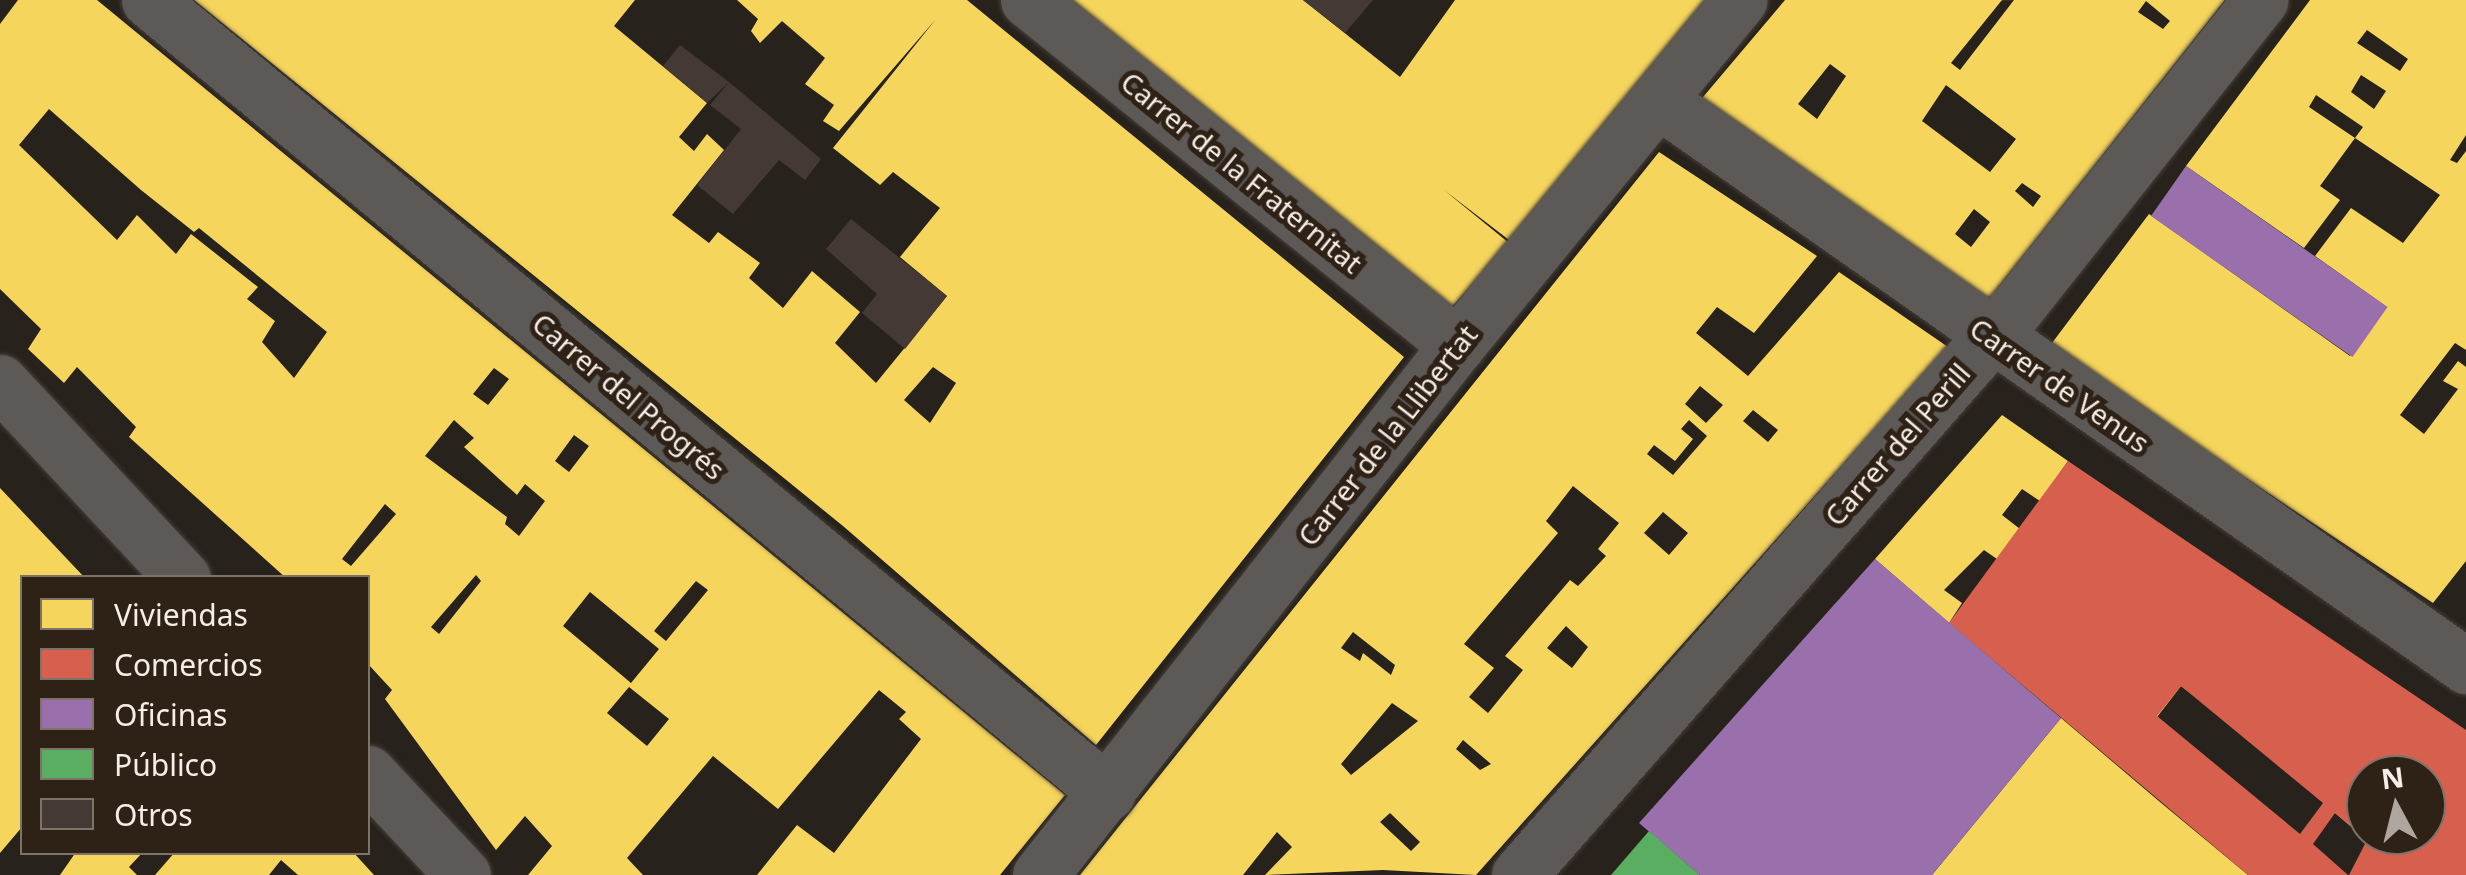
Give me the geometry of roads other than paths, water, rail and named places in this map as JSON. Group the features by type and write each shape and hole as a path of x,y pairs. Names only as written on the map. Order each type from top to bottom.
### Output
{"street":[{"name":"Carrer del Progrés","path":"148,0 1108,793"},
{"name":"Carrer de la Fraternitat","path":"1028,0 1456,345"},
{"name":"Carrer de la Llibertat","path":"1040,875 1456,345 1739,0"},
{"name":"Carrer del Perill","path":"1520,875 1990,337 2260,0"},
{"name":"Carrer de Venus","path":"1658,100 1990,337 2459,646"},
{"path":"0,382 181,575"},
{"path":"370,775 463,875"}]}
